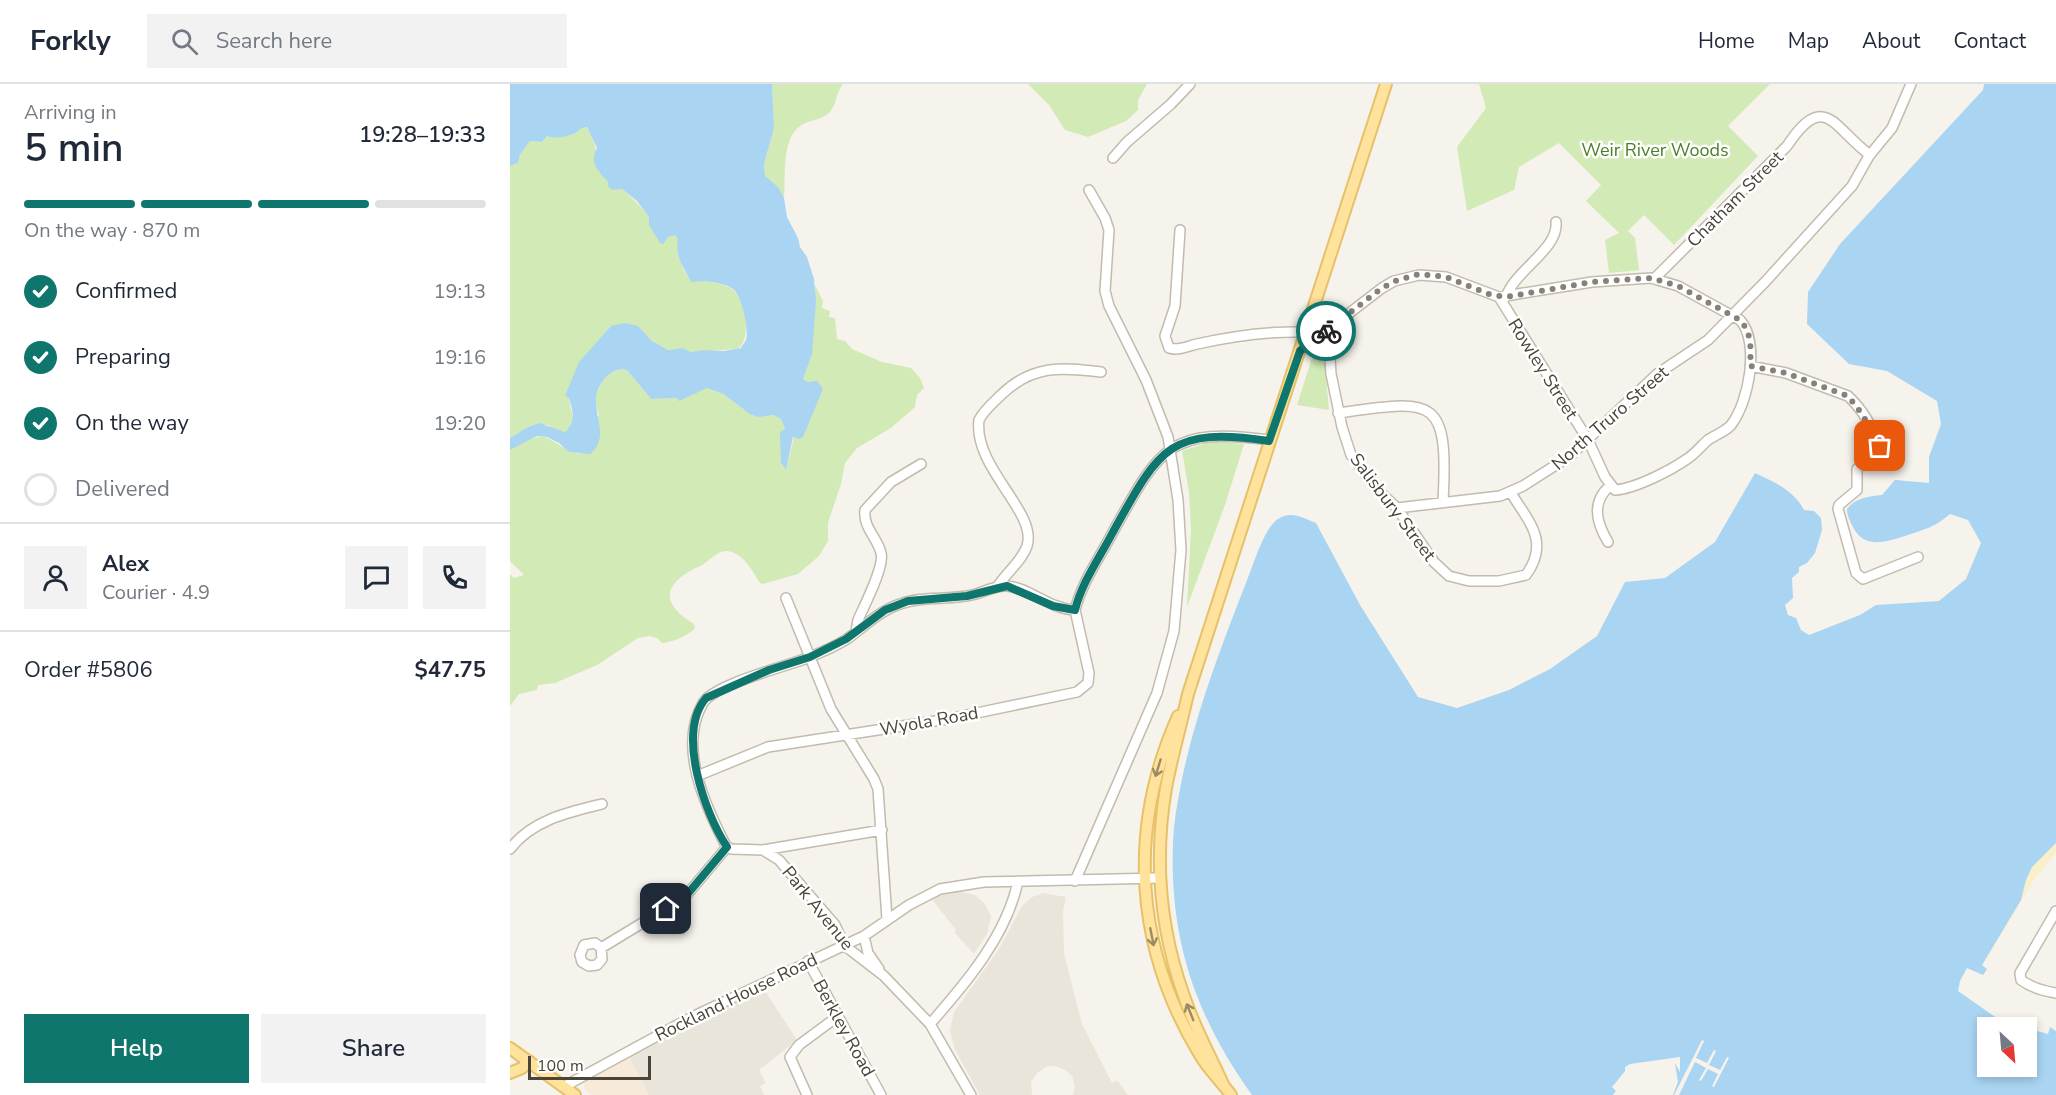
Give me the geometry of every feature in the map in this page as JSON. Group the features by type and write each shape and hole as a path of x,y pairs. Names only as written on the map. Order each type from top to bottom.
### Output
{"main road":[{"path":"1223,1084 1196,1027 1180,984 1168,941 1160,878 1161,833 1166,787 1188,694 1386,84"},
{"path":"1188,694 1167,740 1151,793 1146,832 1145,879 1152,938 1170,997 1202,1058 1231,1095"},
{"path":"510,1047 575,1095"},
{"path":"510,1073 522,1068 529,1061"}],"street":[{"path":"1113,158 1127,142 1171,104 1190,84"},
{"name":"North Truro Street","path":"1397,508 1443,501 1480,500 1511,493 1550,470 1588,440 1657,374 1708,340 1765,282 1852,186 1870,155 1893,128 1911,84"},
{"name":"Chatham Street","path":"1654,279 1787,146 1804,123 1813,117 1823,117 1831,121 1870,155"},
{"path":"1075,881 1157,693 1168,659 1176,614 1181,550 1178,500 1164,425 1150,390 1117,323 1106,291 1109,230 1089,190"},
{"path":"1503,297 1524,270 1551,243 1556,232 1556,222"},
{"path":"1180,230 1175,306 1165,336 1169,348 1178,350 1220,339 1271,332 1305,332"},
{"path":"1300,351 1382,288 1413,276 1432,274 1503,297 1592,282 1654,279 1678,286 1740,320 1748,334 1750,366 1744,395 1732,425 1709,440 1686,460 1637,484 1615,490 1610,486 1601,493 1596,510 1601,529 1608,542"},
{"name":"Rowley Street","path":"1503,297 1526,344 1588,440 1610,486"},
{"name":"Salisbury Street","path":"1315,303 1328,330 1331,374 1338,413 1352,455 1376,488 1397,508 1434,561 1449,576 1469,581 1515,579 1526,575 1535,563 1538,546 1534,529 1511,493"},
{"path":"1750,366 1786,373 1848,396 1862,414 1880,446 1857,469 1858,488 1839,505 1838,509 1856,573 1863,579 1918,557"},
{"path":"997,587 1022,555 1029,540 1023,517 994,474 982,449 978,437 979,420 990,406 1022,378 1045,370 1075,369 1101,372"},
{"path":"1338,413 1403,404 1425,408 1434,414 1442,431 1443,501"},
{"path":"727,847 701,793 694,756 695,728 700,707 706,698 769,670 810,657 846,639 897,604 919,599 967,596 1007,586 1053,606 1075,610 1087,579 1157,461 1170,450 1199,438 1241,436 1269,441"},
{"path":"856,631 858,620 882,560 880,549 866,524 865,510 891,482 921,464"},
{"path":"786,598 831,709 878,789 887,919"},
{"name":"Wyola Road","path":"697,776 724,762 768,747 1006,708 1077,692 1088,683 1089,673 1075,610"},
{"path":"510,849 526,832 543,822 602,804"},
{"path":"727,847 763,850 882,830"},
{"path":"601,948 685,897 727,847"},
{"name":"Park Avenue","path":"763,850 779,860 835,925 845,946 884,976 930,1024 971,1095"},
{"name":"Rockland House Road","path":"565,1086 692,1017 845,946 926,895 946,887 984,882 1160,878"},
{"path":"930,1024 990,946 1012,902 1018,881"},
{"path":"2056,911 2020,973 2021,980 2025,984 2038,990 2056,993"},
{"name":"Park Avenue","path":"864,936 868,953 884,976"},
{"name":"Berkley Road","path":"808,962 881,1095"},
{"path":"807,1095 790,1057 799,1045 837,1017"}],"shaded area":[{"path":"955,890 975,895 984,903 991,916 987,934 974,954 954,932 956,930 931,898"},
{"path":"1043,893 1066,897 1063,912 1064,953 1082,1024 1112,1083 1117,1080 1128,1095 1073,1095 1075,1086 1072,1076 1056,1066 1046,1067 1038,1072 1031,1082 1032,1095 980,1095 955,1050 950,1031 954,1012 999,949 1022,906 1032,897"},
{"path":"763,988 797,1040 759,1070 766,1083 760,1086 764,1095 649,1095 629,1057"},
{"path":"629,1057 649,1095 592,1095 584,1088 584,1084 590,1077"}],"green space":[{"path":"772,84 843,84 829,113 807,122 794,132 787,149 784,198 779,188 765,177 764,164 774,128"},
{"path":"1028,84 1147,84 1138,100 1138,110 1126,121 1088,137 1065,130 1049,105"},
{"name":"Weir River Woods","path":"1479,84 1770,84 1728,126 1758,156 1674,245 1644,215 1628,231 1635,238 1639,270 1609,273 1605,240 1619,233 1586,201 1601,185 1559,143 1519,167 1514,190 1467,211 1457,147 1486,108"},
{"path":"581,127 586,127 592,136 598,170 612,190 622,189 668,237 675,235 678,239 683,269 691,281 718,283 732,289 737,294 744,310 745,338 737,349 690,352 682,348 668,350 652,341 638,326 611,326 591,349 569,398 573,420 570,428 565,432 553,430 548,425 535,425 510,438 510,166 518,163 520,155 530,141 542,142 547,136 562,137"},
{"path":"815,285 823,301 822,308 830,311 829,317 835,318 837,339 845,341 852,349 882,362 911,368 920,378 924,388 917,395 915,407 891,428 857,448 845,463 841,484 828,523 828,541 819,556 798,574 763,584 741,557 732,552 723,551 679,579 670,593 670,600 674,608 694,624 695,628 688,634 662,643 657,638 649,636 638,638 597,665 555,683 538,685 537,690 519,694 510,706 510,574 514,578 524,575 510,561 510,450 524,442 541,437 579,454 599,415 596,398 600,385 607,376 621,369 627,370 651,399 677,398 707,388 723,394 756,416 773,415 781,419 785,429 781,463 786,470 794,437 823,389 803,379 813,340"},
{"path":"1313,355 1324,356 1329,410 1297,405"},
{"path":"1213,441 1244,444 1225,505 1187,607 1191,529 1189,492 1182,451"}],"sand":[{"path":"2056,833 2056,853 2036,877 1982,966 1987,969 1983,975 1979,974 1978,968 2019,873"}],"water":[{"path":"510,84 772,84 774,128 764,164 765,176 779,188 784,198 787,217 807,257 814,279 816,302 812,354 803,379 808,382 817,381 823,389 803,437 799,439 793,437 786,470 781,463 780,432 785,429 781,419 773,415 758,417 750,414 723,394 707,388 679,401 677,398 651,399 627,370 621,369 606,377 599,388 596,406 600,435 596,448 590,454 569,452 559,443 547,437 537,436 510,450 510,438 526,428 539,423 565,432 571,425 572,412 569,398 565,396 579,362 611,326 625,323 638,326 652,341 668,350 682,348 691,352 741,348 747,335 742,305 733,289 713,282 691,282 679,256 678,239 675,235 668,237 663,244 660,243 649,225 649,217 637,201 622,189 612,190 608,186 608,182 594,162 597,148 587,127 567,136 547,136 542,142 530,141 520,155 518,163 510,166"},
{"path":"1984,84 2056,84 2056,843 2032,867 2021,900 1982,965 1987,969 1983,975 1967,968 1958,991 1995,1017 1977,1017 1977,1077 2037,1077 2037,1031 2048,1034 2050,1027 2056,1031 2056,1095 1668,1095 1669,1072 1627,1078 1613,1095 1252,1095 1235,1070 1207,1018 1187,965 1175,907 1173,848 1178,800 1199,714 1257,553 1273,523 1287,515 1316,523 1360,605 1418,697 1457,708 1509,690 1550,669 1597,636 1625,582 1665,578 1715,542 1755,473 1783,487 1795,497 1804,510 1814,511 1821,518 1822,530 1815,553 1807,563 1799,567 1799,572 1792,578 1793,598 1785,605 1788,615 1796,618 1801,630 1809,635 1860,615 1876,605 1939,601 1966,579 1981,543 1968,520 1950,514 1935,525 1921,531 1885,541 1870,542 1858,534 1853,527 1847,509 1858,500 1882,495 1895,480 1929,483 1929,457 1941,424 1937,401 1887,371 1849,364 1807,324 1808,292 1840,244 1983,90"}],"pier":[{"path":"1702,1040 1704,1041 1696,1058 1707,1063 1714,1050 1716,1051 1709,1065 1720,1070 1727,1057 1729,1058 1714,1087 1712,1086 1718,1074 1708,1069 1701,1081 1699,1080 1706,1068 1695,1062 1679,1095 1674,1095"},
{"path":"1680,1057 1680,1072 1675,1063 1678,1082 1673,1095 1665,1095 1668,1088 1666,1075 1629,1080 1617,1095 1613,1095 1616,1091 1612,1087 1625,1071 1625,1067 1630,1064"}],"way so far":[{"path":"1326,331 1382,288 1395,281 1419,274 1446,277 1499,297 1592,282 1651,278 1667,281 1693,293 1745,325 1750,343 1750,366 1786,373 1799,380 1848,396 1874,432 1880,446"}],"route":[{"path":"666,909 689,893 727,847 701,793 695,764 696,722 700,707 706,698 769,670 810,657 846,639 885,610 908,601 967,596 987,589 1007,586 1053,606 1075,610 1078,597 1087,579 1126,509 1157,461 1181,443 1199,438 1227,435 1269,441 1300,351 1326,331"}]}
